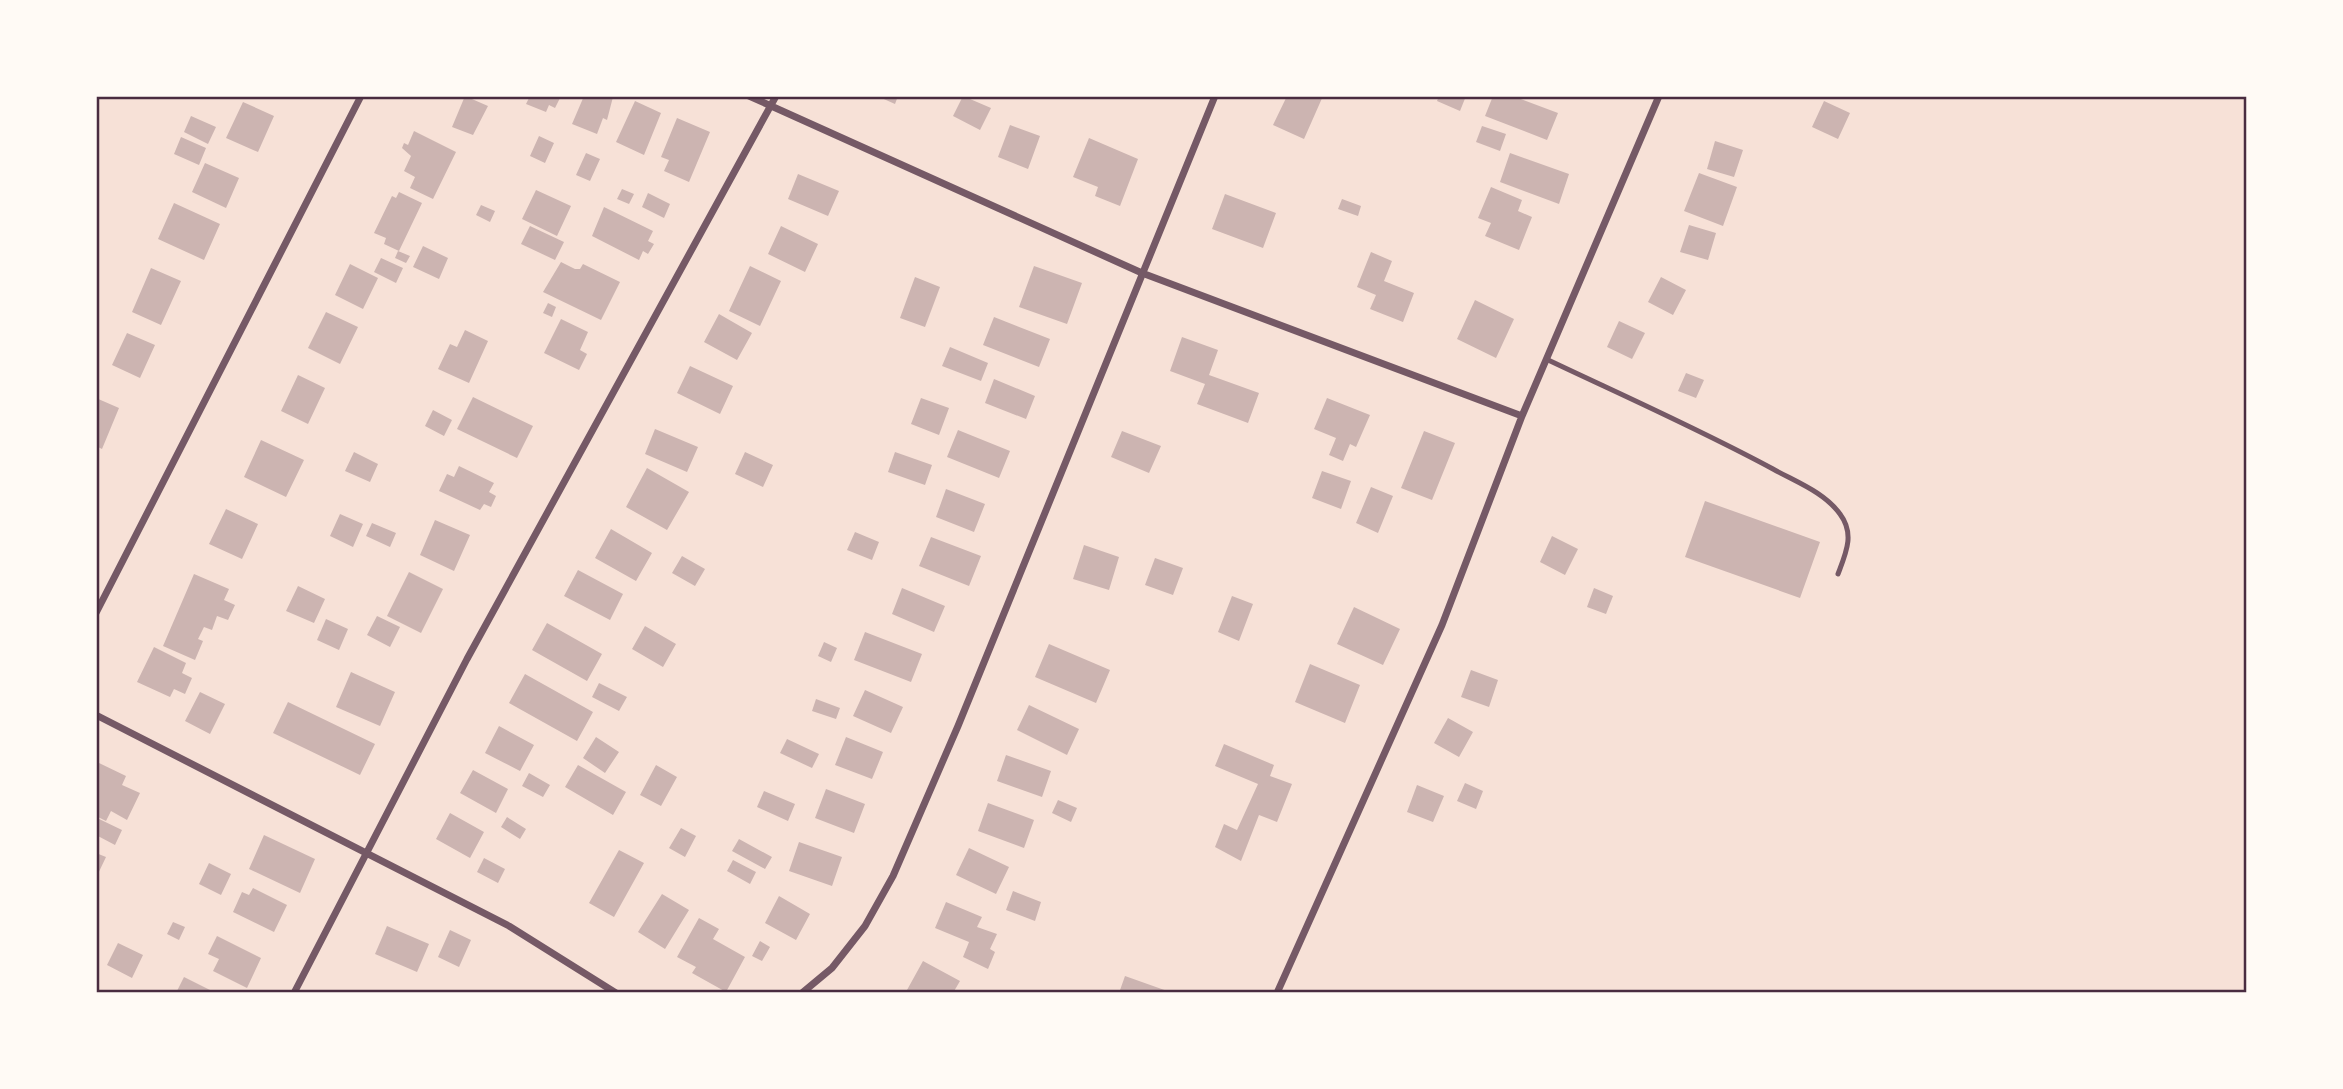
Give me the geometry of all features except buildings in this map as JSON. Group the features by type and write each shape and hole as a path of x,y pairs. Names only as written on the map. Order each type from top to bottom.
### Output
{"street":[{"path":"96,612 361,96"},
{"path":"748,96 1142,273 1522,416"},
{"path":"294,993 365,851 776,96"},
{"path":"802,993 832,968 865,926 893,876 958,726 1215,96"},
{"path":"1277,993 1442,625 1522,416 1659,96"},
{"path":"96,715 509,926 616,993"}],"lane":[{"path":"1546,359 1711,436 1825,497 1841,514 1848,531 1849,545 1838,574"}]}
